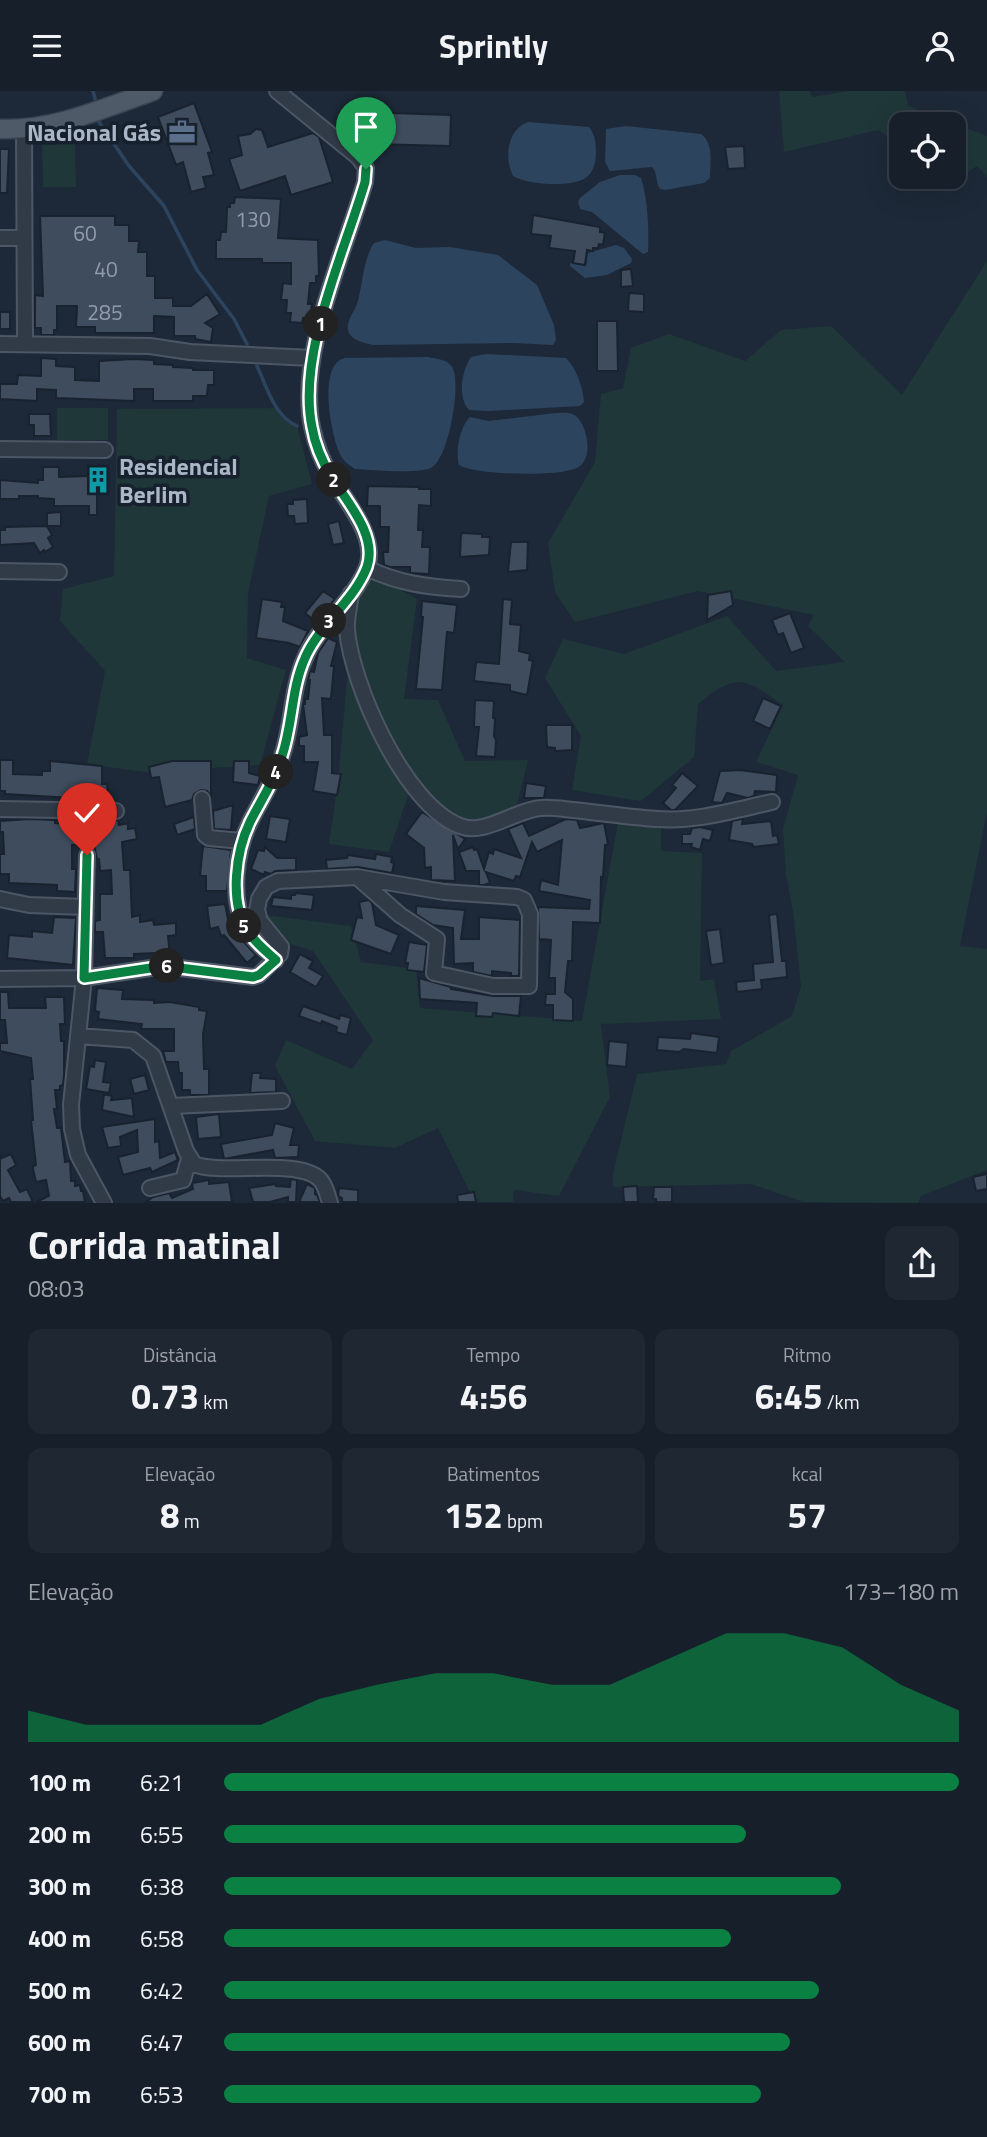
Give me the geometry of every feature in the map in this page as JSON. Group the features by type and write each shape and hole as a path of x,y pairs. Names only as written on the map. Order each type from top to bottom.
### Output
{"main road":[{"path":"0,129 24,130 58,123 153,91"}],"street":[{"path":"276,960 245,928 239,910 237,888 242,841 283,755 305,657 352,592 367,568 369,555 359,519 321,457 312,427 308,387 312,358 365,182 366,169 358,157 277,91"},
{"path":"24,130 25,344"},
{"path":"0,238 24,238"},
{"path":"0,344 150,346 190,352 312,358"},
{"path":"0,449 105,450"},
{"path":"367,568 388,579 413,585 461,589"},
{"path":"0,571 59,572"},
{"path":"352,592 347,627 350,648 373,716 389,751 423,800 462,828 491,826 540,807 659,819 691,819 772,802"},
{"path":"202,799 205,835 209,838 242,841"},
{"path":"0,809 116,811"},
{"path":"87,855 84,978 71,1105 72,1129 78,1155 104,1202"},
{"path":"0,979 84,978 164,966 253,977 259,975 280,954 281,947 260,921 257,910 259,899 266,887 286,880 356,877 408,887 517,897 524,900 530,914 528,986 493,986 434,974 437,939 400,915 356,877"},
{"path":"0,899 29,905 86,907"},
{"path":"78,1036 134,1039 153,1056 189,1159 194,1164 205,1167 274,1167 311,1174 322,1181 330,1202"},
{"path":"171,1106 282,1101"},
{"path":"150,1188 183,1180 189,1159"}],"green space":[{"path":"779,91 810,91 812,97 849,91 905,91 908,106 924,112 889,112 889,137 878,130 784,152"},
{"path":"966,128 987,136 987,177 977,166 966,173"},
{"path":"75,144 76,187 43,187 42,145"},
{"path":"987,261 987,812 960,946 987,949 987,1170 921,1196 918,1203 804,1202 751,1184 613,1187 613,1174 637,1074 726,1064 731,1051 792,1016 801,986 793,911 786,875 783,829 798,775 756,762 783,705 750,684 741,682 722,687 698,704 694,757 641,801 572,790 581,736 545,678 563,639 624,654 727,616 776,671 845,662 808,626 814,615 698,591 575,622 555,592 548,543 595,462 601,394 623,388 631,348 669,334 745,361 781,330 831,326 902,395"},
{"path":"57,408 108,408 108,440 57,440"},
{"path":"276,408 287,422 297,426 312,484 269,496 248,593 247,658 286,670 260,765 144,772 87,764 105,671 60,621 63,589 114,576 117,409"},
{"path":"371,574 417,599 404,699 438,700 465,761 528,760 515,812 463,825 412,783 389,852 329,844 338,781 354,600"},
{"path":"619,817 661,824 661,851 702,853 700,981 714,979 721,1019 601,1024 610,1097 559,1196 514,1190 513,1202 475,1202 438,1128 395,1148 315,1141 275,1066 286,1040 352,1069 373,1040 313,951 287,943 265,915 351,926 361,962 416,969 420,1008 582,1021"}],"water":[{"path":"528,122 589,127 595,139 596,152 594,166 589,175 571,183 561,184 529,181 513,176 509,145 516,131"},
{"path":"626,126 701,134 710,148 710,178 704,183 665,190 658,186 652,167 610,171 605,162 606,129"},
{"path":"620,175 635,175 641,178 648,224 648,252 643,254 592,212 580,209 580,198 600,182"},
{"path":"385,240 416,248 450,247 498,255 537,285 554,325 556,340 553,345 373,345 353,338 348,325 358,301 368,257 374,243"},
{"path":"616,245 624,248 632,259 631,263 607,275 585,278 570,266 570,263 586,266 588,253"},
{"path":"486,354 566,358 578,378 584,402 580,406 469,410 462,391 465,369 471,357"},
{"path":"428,357 447,362 455,375 452,419 437,462 431,468 416,471 355,469 344,461 340,454 330,417 329,386 336,363 345,358"},
{"path":"556,413 575,415 584,427 587,449 580,466 557,472 520,474 482,471 459,465 459,439 463,426 470,417 488,421"}],"building":[{"path":"194,103 212,152 208,153 214,175 203,177 206,188 191,192 183,162 176,165 158,117"},
{"path":"362,112 451,115 450,146 370,144 371,137 361,137"},
{"path":"256,129 262,130 268,147 313,133 319,137 333,182 291,195 285,176 240,191 229,159 242,155 238,136 250,134"},
{"path":"744,146 745,168 728,169 725,147"},
{"path":"0,149 9,149 7,193 0,193"},
{"path":"235,197 281,199 278,238 318,240 319,276 316,276 316,283 310,283 310,319 303,318 302,323 290,322 291,313 286,313 287,300 281,300 283,283 291,284 291,263 262,263 262,259 216,259 216,240 220,240 221,232 226,232 227,207 234,203"},
{"path":"533,215 600,227 600,232 605,233 603,245 599,244 593,251 587,250 585,265 573,263 575,251 549,248 551,236 531,234"},
{"path":"40,216 115,216 115,225 129,225 129,241 139,241 138,252 147,252 147,276 155,276 155,298 173,298 173,306 191,306 207,294 220,314 205,323 213,328 211,342 195,339 195,336 174,336 174,317 154,316 154,333 95,333 95,327 76,327 77,306 57,306 57,330 54,330 54,335 41,335 41,328 35,328 35,295 43,296"},
{"path":"631,269 633,286 621,287 621,270"},
{"path":"629,293 644,294 644,312 628,311"},
{"path":"0,312 10,312 10,329 0,329"},
{"path":"597,321 617,321 618,371 597,371"},
{"path":"41,358 56,359 56,366 75,367 75,380 99,381 99,361 133,359 154,360 154,364 193,370 214,370 214,385 208,385 207,396 193,396 193,401 153,401 153,389 134,389 134,401 56,398 56,390 37,389 37,401 0,399 0,384 17,384 18,375 41,376"},
{"path":"29,414 50,414 51,436 34,436 34,425 29,425"},
{"path":"43,467 59,467 59,477 88,476 88,468 108,468 108,491 97,491 97,515 89,515 89,506 54,506 54,499 38,496 0,499 0,480 38,483 38,480 43,480"},
{"path":"368,486 431,489 431,506 419,505 418,530 423,530 422,547 430,547 429,574 410,573 410,567 384,565 383,552 388,552 389,527 380,527 380,506 367,506"},
{"path":"307,499 308,523 295,524 294,516 288,516 287,504 293,504 293,500"},
{"path":"61,512 61,526 47,526 47,513"},
{"path":"339,521 344,543 333,545 328,524"},
{"path":"47,526 52,535 48,538 53,547 45,552 44,550 40,553 34,543 0,545 0,530 5,530 5,527"},
{"path":"461,533 490,537 489,555 460,557"},
{"path":"511,542 528,542 527,570 508,572"},
{"path":"323,591 335,599 316,622 305,613"},
{"path":"731,591 733,605 707,620 708,595"},
{"path":"262,599 282,602 281,607 285,607 283,621 308,631 300,647 256,638"},
{"path":"503,599 512,600 510,624 521,625 519,651 530,654 529,660 533,661 527,695 510,691 510,685 474,681 476,662 499,664"},
{"path":"422,601 457,605 454,633 447,632 442,690 416,689"},
{"path":"790,613 804,648 791,653 783,633 778,635 772,620"},
{"path":"328,638 337,642 331,666 334,666 331,699 322,698 324,735 332,735 332,773 341,774 337,795 313,791 318,762 304,762 304,746 299,746 299,737 307,735 303,704 305,699 308,699 310,671 314,672 318,653"},
{"path":"763,698 781,706 770,729 753,721"},
{"path":"475,700 494,701 495,757 476,756 479,727 474,727"},
{"path":"546,725 572,725 572,750 555,751 555,748 547,747"},
{"path":"0,760 13,760 13,774 42,775 42,771 50,771 50,761 102,766 102,784 107,784 108,792 103,792 103,799 5,794 5,791 0,791"},
{"path":"172,761 211,761 211,796 207,791 201,790 194,794 192,800 165,807 159,777 151,778 149,767"},
{"path":"234,761 249,761 249,773 260,776 258,785 233,782"},
{"path":"740,770 777,775 776,792 755,791 754,796 748,798 727,793 722,803 712,802 720,771"},
{"path":"682,773 698,786 675,810 671,810 663,803 676,788 672,785"},
{"path":"526,783 546,786 544,798 524,798"},
{"path":"233,805 231,830 214,829 213,811"},
{"path":"422,812 465,839 458,849 453,835 455,881 431,880 431,867 425,868 424,848 406,834"},
{"path":"270,816 290,819 286,842 266,839"},
{"path":"194,817 195,829 177,835 174,824"},
{"path":"29,819 85,825 108,825 107,820 118,820 119,825 128,823 128,829 135,828 137,839 122,842 124,870 130,870 132,917 140,915 140,922 153,920 154,925 176,923 176,935 168,936 170,956 156,957 156,953 134,954 134,958 105,958 103,932 95,932 95,921 100,920 100,894 112,894 111,870 100,871 94,845 72,845 72,869 76,869 75,892 57,891 57,885 9,883 9,874 0,874 0,854 4,854 0,821"},
{"path":"566,819 577,820 580,828 604,823 608,844 605,845 603,878 601,877 600,923 573,922 572,961 568,961 565,992 573,999 573,1021 553,1020 553,1005 545,1005 546,994 555,994 555,978 549,978 551,940 539,939 538,907 589,909 590,900 539,891 541,880 558,885 562,840 537,852 532,842 520,877 516,876 514,881 486,872 490,883 484,885 479,885 479,871 466,871 459,852 473,847 474,850 477,849 484,869 489,852 493,854 494,849 521,858 508,829 523,823 529,836"},
{"path":"743,819 742,824 771,821 773,836 777,835 779,844 754,847 752,844 729,840 732,821"},
{"path":"692,828 713,830 710,841 703,839 700,850 691,847 692,844 682,844 682,834 690,834"},
{"path":"203,846 231,850 227,891 206,891 206,876 200,876"},
{"path":"265,847 277,858 296,858 296,870 275,871 271,874 265,872 264,875 251,869 258,850 264,851"},
{"path":"376,854 392,857 392,873 358,867 327,869 326,860 347,858 348,855 375,859"},
{"path":"291,895 314,895 312,910 271,906 273,897 291,899"},
{"path":"369,900 376,925 399,935 391,954 351,940 357,917 362,918 359,902"},
{"path":"225,904 229,924 233,923 242,940 256,955 247,963 224,935 221,936 218,927 210,929 207,906"},
{"path":"416,906 465,910 461,939 479,939 479,917 520,920 519,976 492,971 492,976 473,972 473,963 454,964 453,928 433,925 416,914"},
{"path":"777,914 782,961 786,961 787,977 761,980 762,989 737,992 736,982 754,980 753,964 773,962 769,915"},
{"path":"54,917 76,918 73,965 7,958 9,935 32,937 32,931 52,933"},
{"path":"720,929 724,963 711,965 706,931"},
{"path":"409,942 427,945 424,972 407,970 408,963 405,963"},
{"path":"300,954 313,961 309,968 323,976 316,987 290,972"},
{"path":"419,978 451,989 493,996 521,996 519,1016 493,1013 492,1017 476,1016 477,1003 420,999"},
{"path":"97,988 123,990 122,999 170,1002 207,1011 203,1034 204,1069 209,1069 209,1095 190,1095 190,1090 182,1090 182,1073 179,1073 178,1062 166,1062 163,1051 174,1051 174,1029 141,1029 142,1024 98,1019 99,1012 95,1011"},
{"path":"0,992 8,992 9,1008 46,1008 45,997 64,997 65,1024 60,1024 61,1041 64,1041 64,1075 60,1090 55,1090 57,1109 54,1109 57,1128 61,1128 65,1162 70,1161 71,1181 75,1181 75,1186 80,1185 85,1202 36,1202 49,1196 46,1180 36,1182 33,1169 36,1165 31,1120 31,1058 0,1051 0,1043 7,1043 5,1020 0,1020"},
{"path":"303,1006 339,1019 340,1015 351,1018 347,1035 336,1032 337,1027 322,1021 321,1024 299,1016"},
{"path":"691,1033 719,1037 717,1053 684,1049 679,1052 657,1050 658,1037 690,1039"},
{"path":"609,1041 628,1043 626,1067 607,1065"},
{"path":"95,1060 106,1062 103,1082 111,1083 109,1093 86,1089 90,1066 94,1067"},
{"path":"252,1073 261,1073 260,1078 276,1079 276,1092 250,1093"},
{"path":"145,1075 149,1090 134,1094 130,1079"},
{"path":"104,1094 112,1096 111,1100 132,1098 134,1117 102,1110"},
{"path":"219,1114 221,1137 198,1139 196,1117"},
{"path":"155,1119 155,1142 159,1141 160,1158 175,1152 178,1160 152,1172 150,1168 123,1175 118,1157 138,1152 137,1130 120,1137 121,1146 108,1148 102,1127"},
{"path":"275,1123 294,1128 290,1145 299,1145 298,1157 275,1158 273,1150 224,1159 221,1144 272,1135"},
{"path":"11,1154 16,1165 8,1170 20,1192 27,1189 33,1202 11,1202 9,1198 3,1201 0,1196 0,1155 2,1158"},
{"path":"987,1174 987,1189 976,1191 973,1177"},
{"path":"291,1179 297,1180 296,1202 288,1202 288,1197 270,1202 253,1202 249,1188 275,1184 290,1187"},
{"path":"209,1180 209,1184 229,1182 232,1202 146,1202 153,1197 169,1193 172,1198 193,1189 192,1183"},
{"path":"307,1184 315,1188 320,1202 299,1202"},
{"path":"637,1186 638,1202 624,1202 623,1187"},
{"path":"654,1187 672,1187 672,1202 656,1202 656,1199 653,1199"},
{"path":"339,1188 358,1190 358,1202 342,1202 342,1198 338,1196"},
{"path":"474,1192 476,1202 458,1202 457,1195"}],"waterway":[{"path":"93,91 95,99"},
{"path":"99,122 129,166 164,206 197,270 234,319 247,344"},
{"path":"257,366 277,408 297,426"}],"place":[{"name":"Nacional Gás","path":"182,132"},
{"name":"Residencial Berlim","path":"98,480"}],"route":[{"path":"87,855 84,978 164,966 253,977 276,960 245,928 239,910 239,864 242,841 283,755 305,657 367,568 367,541 359,519 331,477 318,451 312,427 308,387 312,358 336,271 365,182 366,169"}]}
